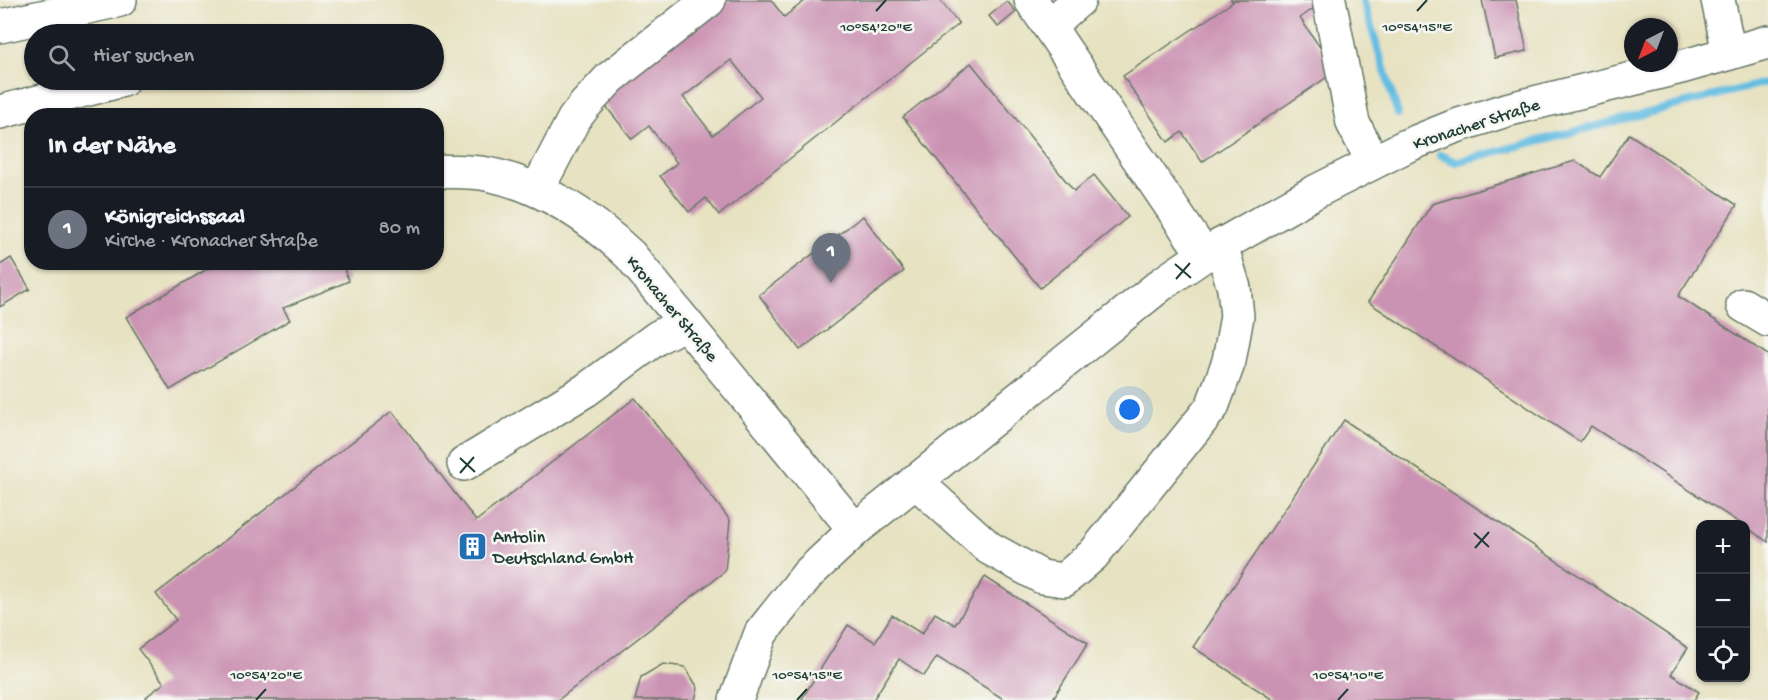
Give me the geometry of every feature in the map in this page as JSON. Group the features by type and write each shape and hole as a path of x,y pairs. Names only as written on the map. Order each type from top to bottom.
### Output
{"street":[{"path":"0,26 120,0"},
{"path":"537,190 574,119 585,105 610,78 709,0"},
{"path":"915,481 989,548 1042,577 1064,580 1093,555 1212,407 1230,361 1237,316 1234,288 1213,250 1031,0"},
{"path":"1049,26 1079,0"},
{"path":"1329,0 1353,123 1373,162"},
{"path":"1718,0 1729,53"},
{"name":"Kronacher Straße","path":"736,700 761,633 808,574 855,530 915,481 1163,283 1213,250 1311,194 1373,162 1453,127 1506,110 1768,42"},
{"path":"0,112 85,90"},
{"name":"Kronacher Straße","path":"444,171 485,174 520,182 555,198 605,231 630,255 855,530"},
{"path":"464,464 586,390 658,337 686,323"}],"building":[{"path":"725,0 771,0 784,17 806,0 940,0 959,24 719,215 706,198 689,212 660,176 677,163 649,126 632,139 600,99","holes":["731,60 761,97 713,135 683,97"]},
{"path":"1231,0 1326,0 1300,18 1336,71 1202,162 1182,132 1168,142 1123,76 1233,2"},
{"path":"1482,0 1516,0 1527,51 1495,58"},
{"path":"1007,1 1016,12 998,27 989,16"},
{"path":"971,63 1074,191 1094,175 1128,217 1040,288 903,117"},
{"path":"1629,134 1737,205 1678,296 1768,355 1768,542 1750,530 1750,520 1735,520 1591,426 1580,442 1368,302 1432,204 1575,161 1600,177"},
{"path":"863,216 904,271 800,350 759,295"},
{"path":"11,258 30,289 0,307 0,265"},
{"path":"205,270 344,270 349,281 283,308 290,320 170,390 126,317"},
{"name":"Antolin Deutschland GmbH","path":"635,398 730,520 725,571 558,700 148,700 146,697 164,683 138,649 176,620 156,594 392,411 476,521"},
{"path":"1344,420 1688,648 1671,674 1699,692 1694,700 1273,700 1193,647"},
{"path":"985,577 1088,643 1052,700 1005,700 937,657 924,676 899,659 873,700 801,700 848,625 875,642 892,615 922,634 935,613 955,625"},
{"path":"663,664 685,667 698,688 695,700 635,700 641,677"}],"waterway":[{"path":"1363,0 1398,114"},
{"path":"1440,155 1456,162 1768,82"}],"place":[{"name":"Königreichssaal","path":"831,283"},
{"name":"Antolin Deutschland GmbH","path":"472,546"}]}
